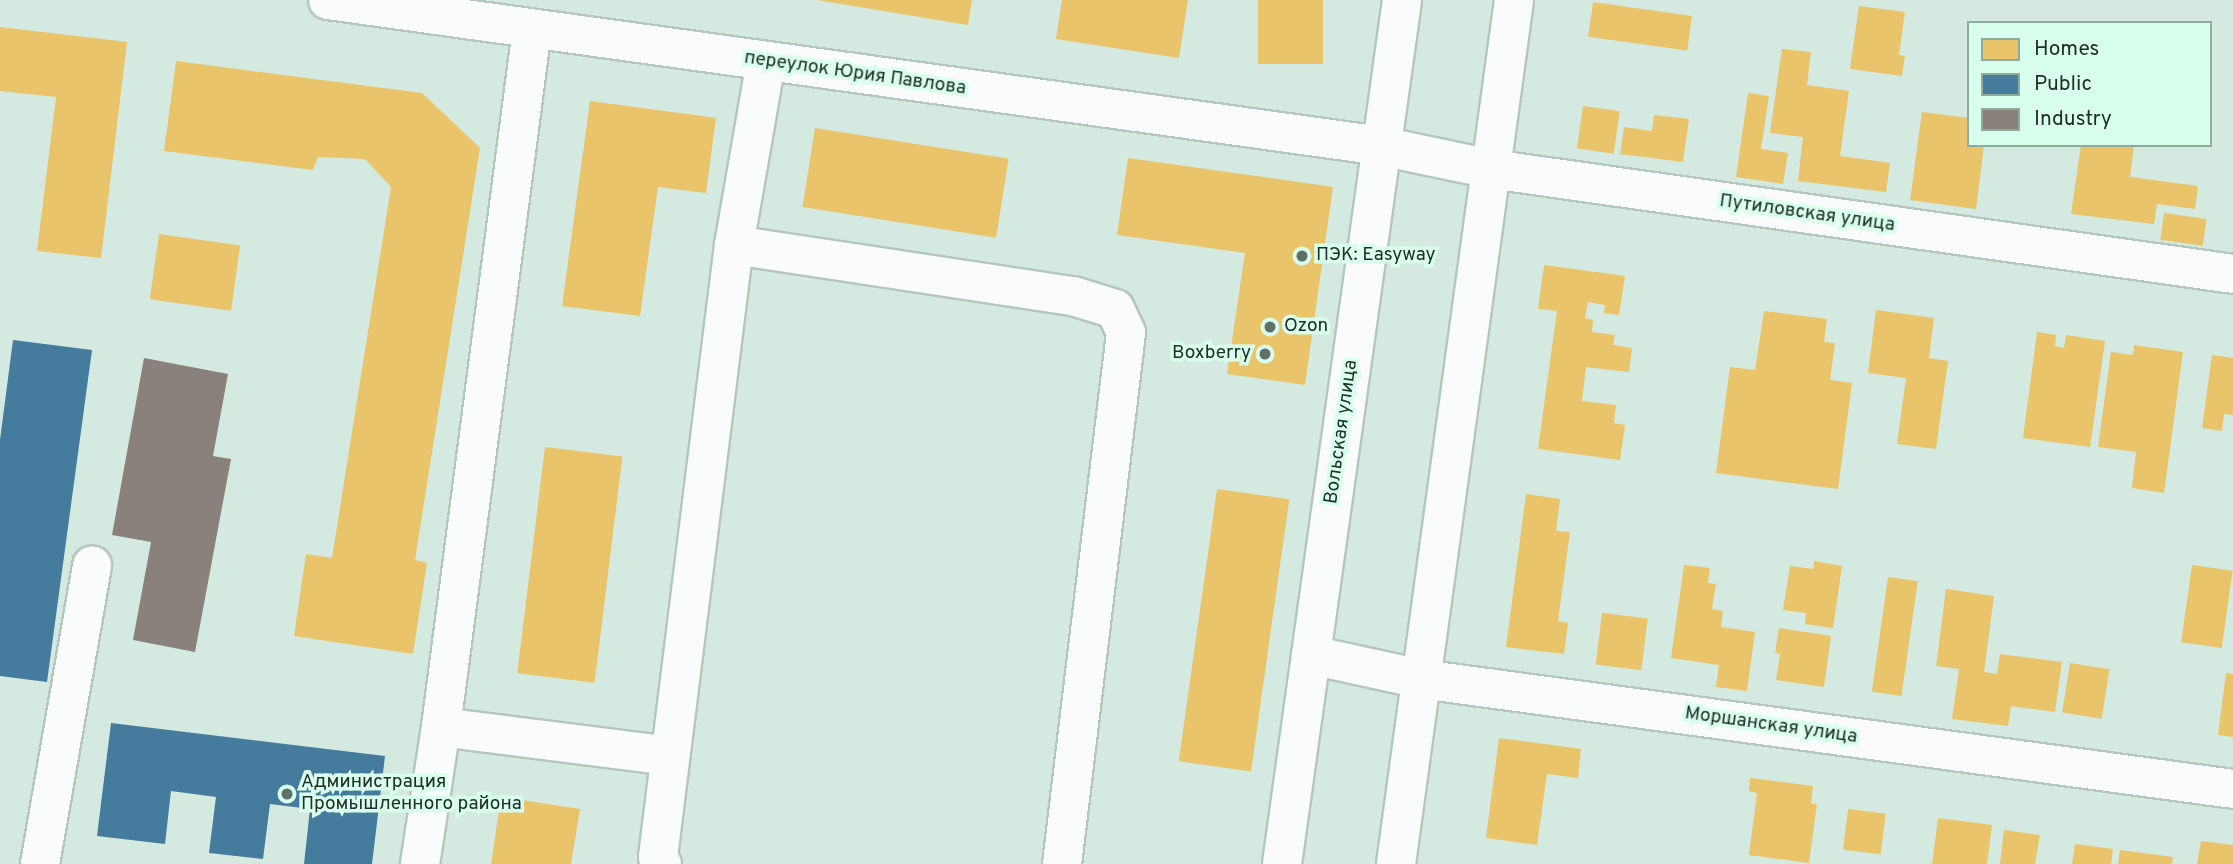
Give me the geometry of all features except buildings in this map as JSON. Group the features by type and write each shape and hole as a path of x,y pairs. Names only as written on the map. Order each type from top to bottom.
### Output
{"street":[{"name":"переулок Юрия Павлова","path":"328,0 1381,146"},
{"name":"Вольская улица","path":"1282,864 1402,0"},
{"path":"1396,864 1514,0"},
{"path":"420,864 441,727 532,29"},
{"path":"662,864 658,857 734,245 765,62"},
{"name":"Путиловская улица","path":"1381,146 1491,169 2233,274"},
{"path":"734,245 1073,296 1115,309 1126,333 1062,864"},
{"path":"40,864 92,565"},
{"name":"Моршанская улица","path":"1311,655 1421,679 2233,789"},
{"path":"441,727 670,756"}],"place":[{"name":"ПЭК: Easyway","path":"1302,256"},
{"name":"Ozon","path":"1270,327"},
{"name":"Boxberry","path":"1265,354"},
{"name":"Администрация Промышленного района","path":"287,794"}]}
